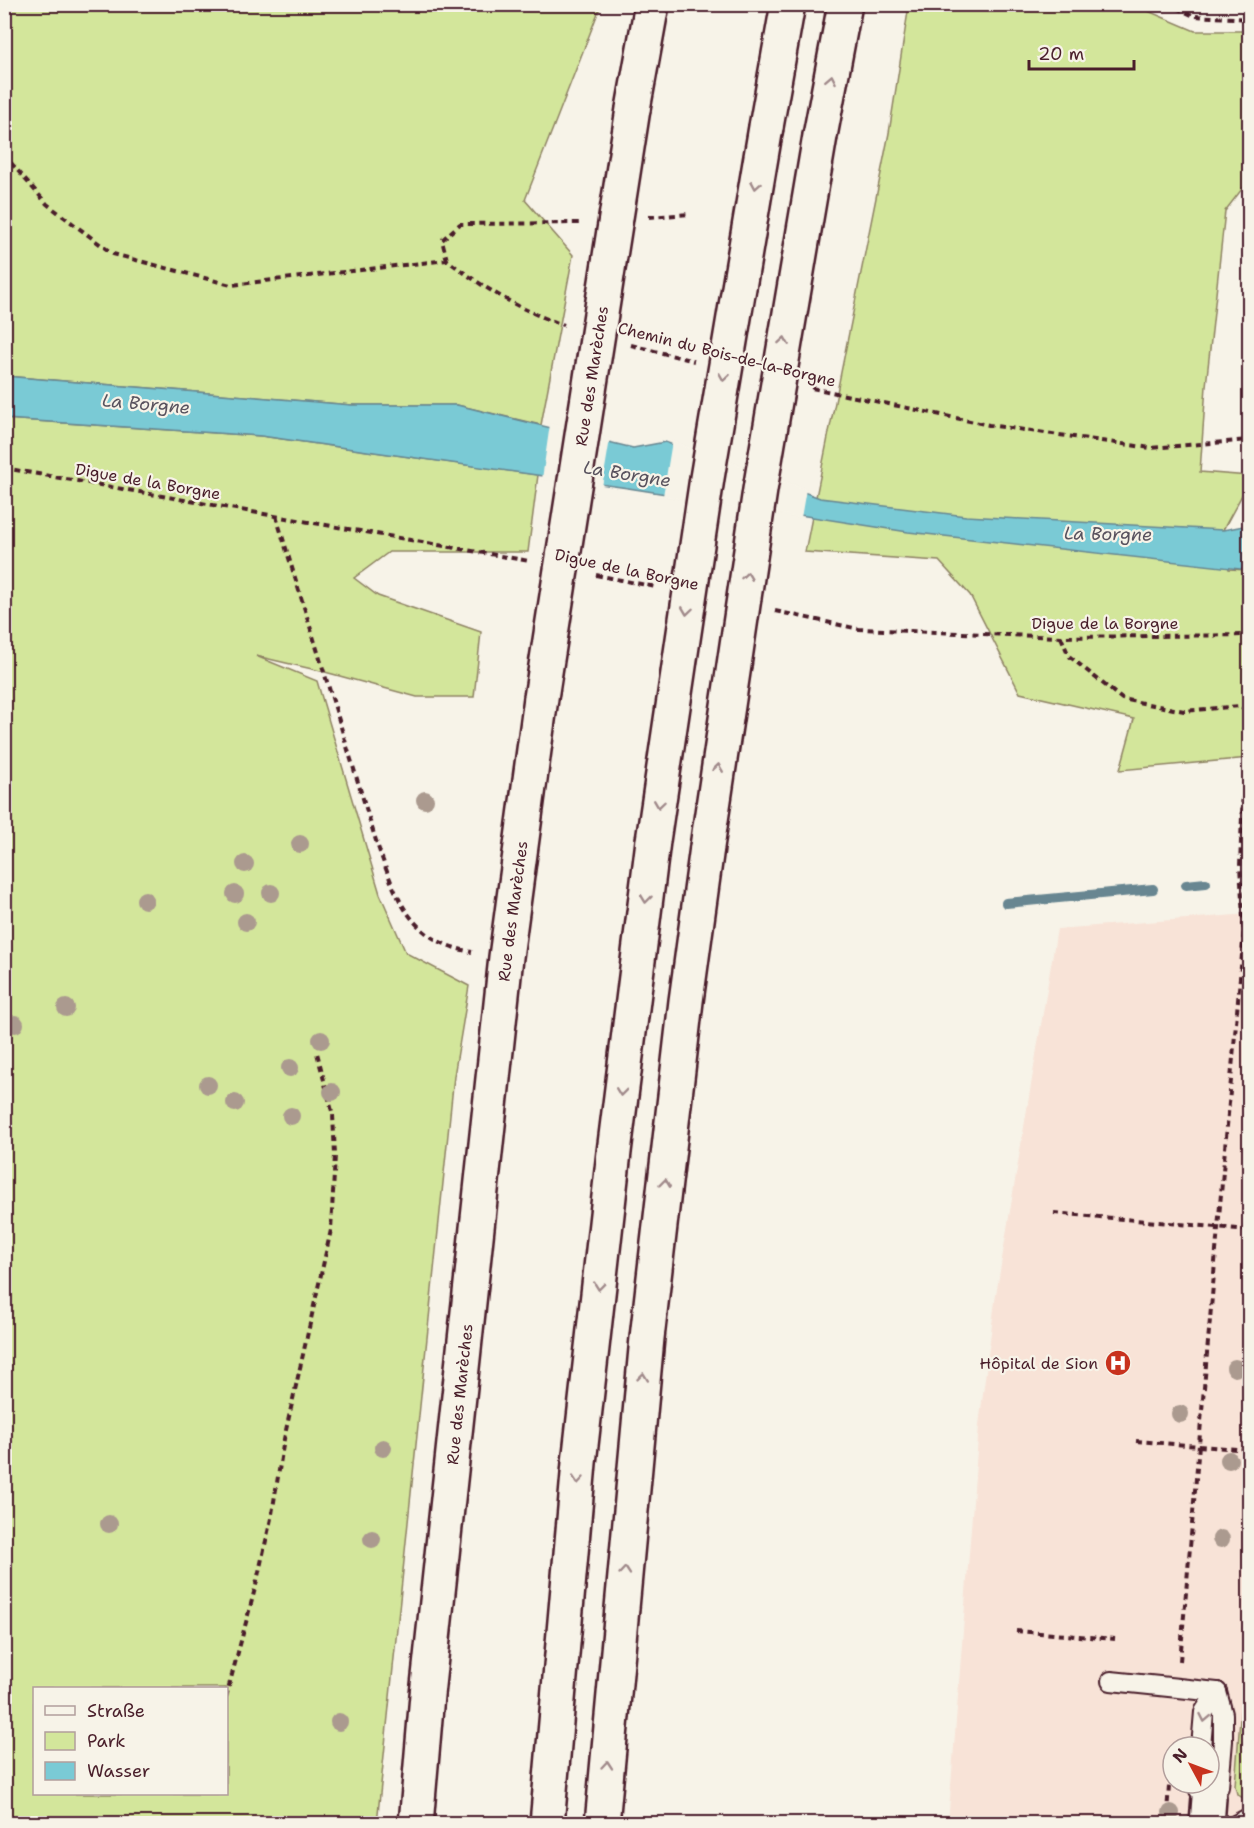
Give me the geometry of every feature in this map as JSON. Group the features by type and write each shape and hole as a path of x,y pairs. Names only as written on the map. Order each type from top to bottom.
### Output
{"main road":[{"name":"Rue des Marèches","path":"416,1824 428,1683 506,957 541,698 633,109 652,4"},
{"path":"547,1824 579,1463 614,1152 653,841 707,478 788,4"},
{"path":"602,1824 647,1338 685,1012 760,490 844,4"}],"lane":[{"path":"1111,1681 1217,1692"},
{"path":"1202,1735 1204,1712 1217,1692"},
{"path":"1205,1802 1219,1787 1224,1714 1217,1692"},
{"path":"1237,1824 1250,1817"}],"path":[{"path":"1167,4 1194,16 1250,19"},
{"path":"4,155 47,204 113,254 231,285 447,260"},
{"path":"645,218 690,214"},
{"path":"572,327 549,320 484,288 447,260 442,240 460,224 590,222"},
{"name":"Chemin du Bois-de-la-Borgne","path":"628,344 695,361"},
{"name":"Chemin du Bois-de-la-Borgne","path":"806,386 989,425 1151,448 1250,440"},
{"name":"Digue de la Borgne","path":"4,468 535,563"},
{"path":"276,516 377,844 395,894 406,914 424,933 444,944 464,951 506,957"},
{"name":"Digue de la Borgne","path":"593,574 663,588"},
{"name":"Digue de la Borgne","path":"767,610 860,628 1061,637 1250,635"},
{"path":"1061,637 1069,656 1122,699 1184,711 1240,706 1250,715"},
{"path":"1178,1688 1244,932 1240,866 1243,791 1250,774"},
{"path":"228,1689 256,1585 272,1514 284,1439 331,1230 335,1155 333,1115 317,1053"},
{"path":"1054,1213 1250,1230"},
{"path":"1136,1441 1250,1450"},
{"path":"1017,1631 1115,1639"},
{"path":"1166,1824 1169,1795"}],"shaded area":[{"name":"Hôpital de Sion","path":"1249,914 1249,1823 948,1824 979,1425 995,1301 1057,929"}],"green space":[{"path":"4,5 601,5 525,200 573,255 541,425 457,405 352,405 5,376"},
{"path":"909,5 1134,5 1195,31 1249,31 1249,180 1225,211 1206,386 1200,472 1249,476 1249,482 1223,530 1229,569 1249,570 1249,758 1120,770 1134,719 1020,693 970,595 939,561 805,552 889,133"},
{"path":"4,419 261,436 538,475 528,552 389,552 354,578 378,596 481,632 474,697 417,697 256,656 317,681 380,894 406,953 469,986 454,1076 377,1823 5,1823"},
{"path":"1249,1696 1250,1802 1237,1794 1235,1786 1241,1706"}],"water":[{"name":"La Borgne","path":"4,376 352,405 457,405 633,448 665,442 820,498 966,516 1223,530 1249,525 1249,570 908,532 628,488 261,436 5,419"}],"pier":[{"path":"550,424 610,439 602,487 542,479"},
{"path":"672,441 806,489 801,518 663,496"}],"waterway":[{"path":"1186,885 1206,883"},
{"path":"1006,903 1153,889"}],"place":[{"name":"Hôpital de Sion","path":"1118,1363"}]}
